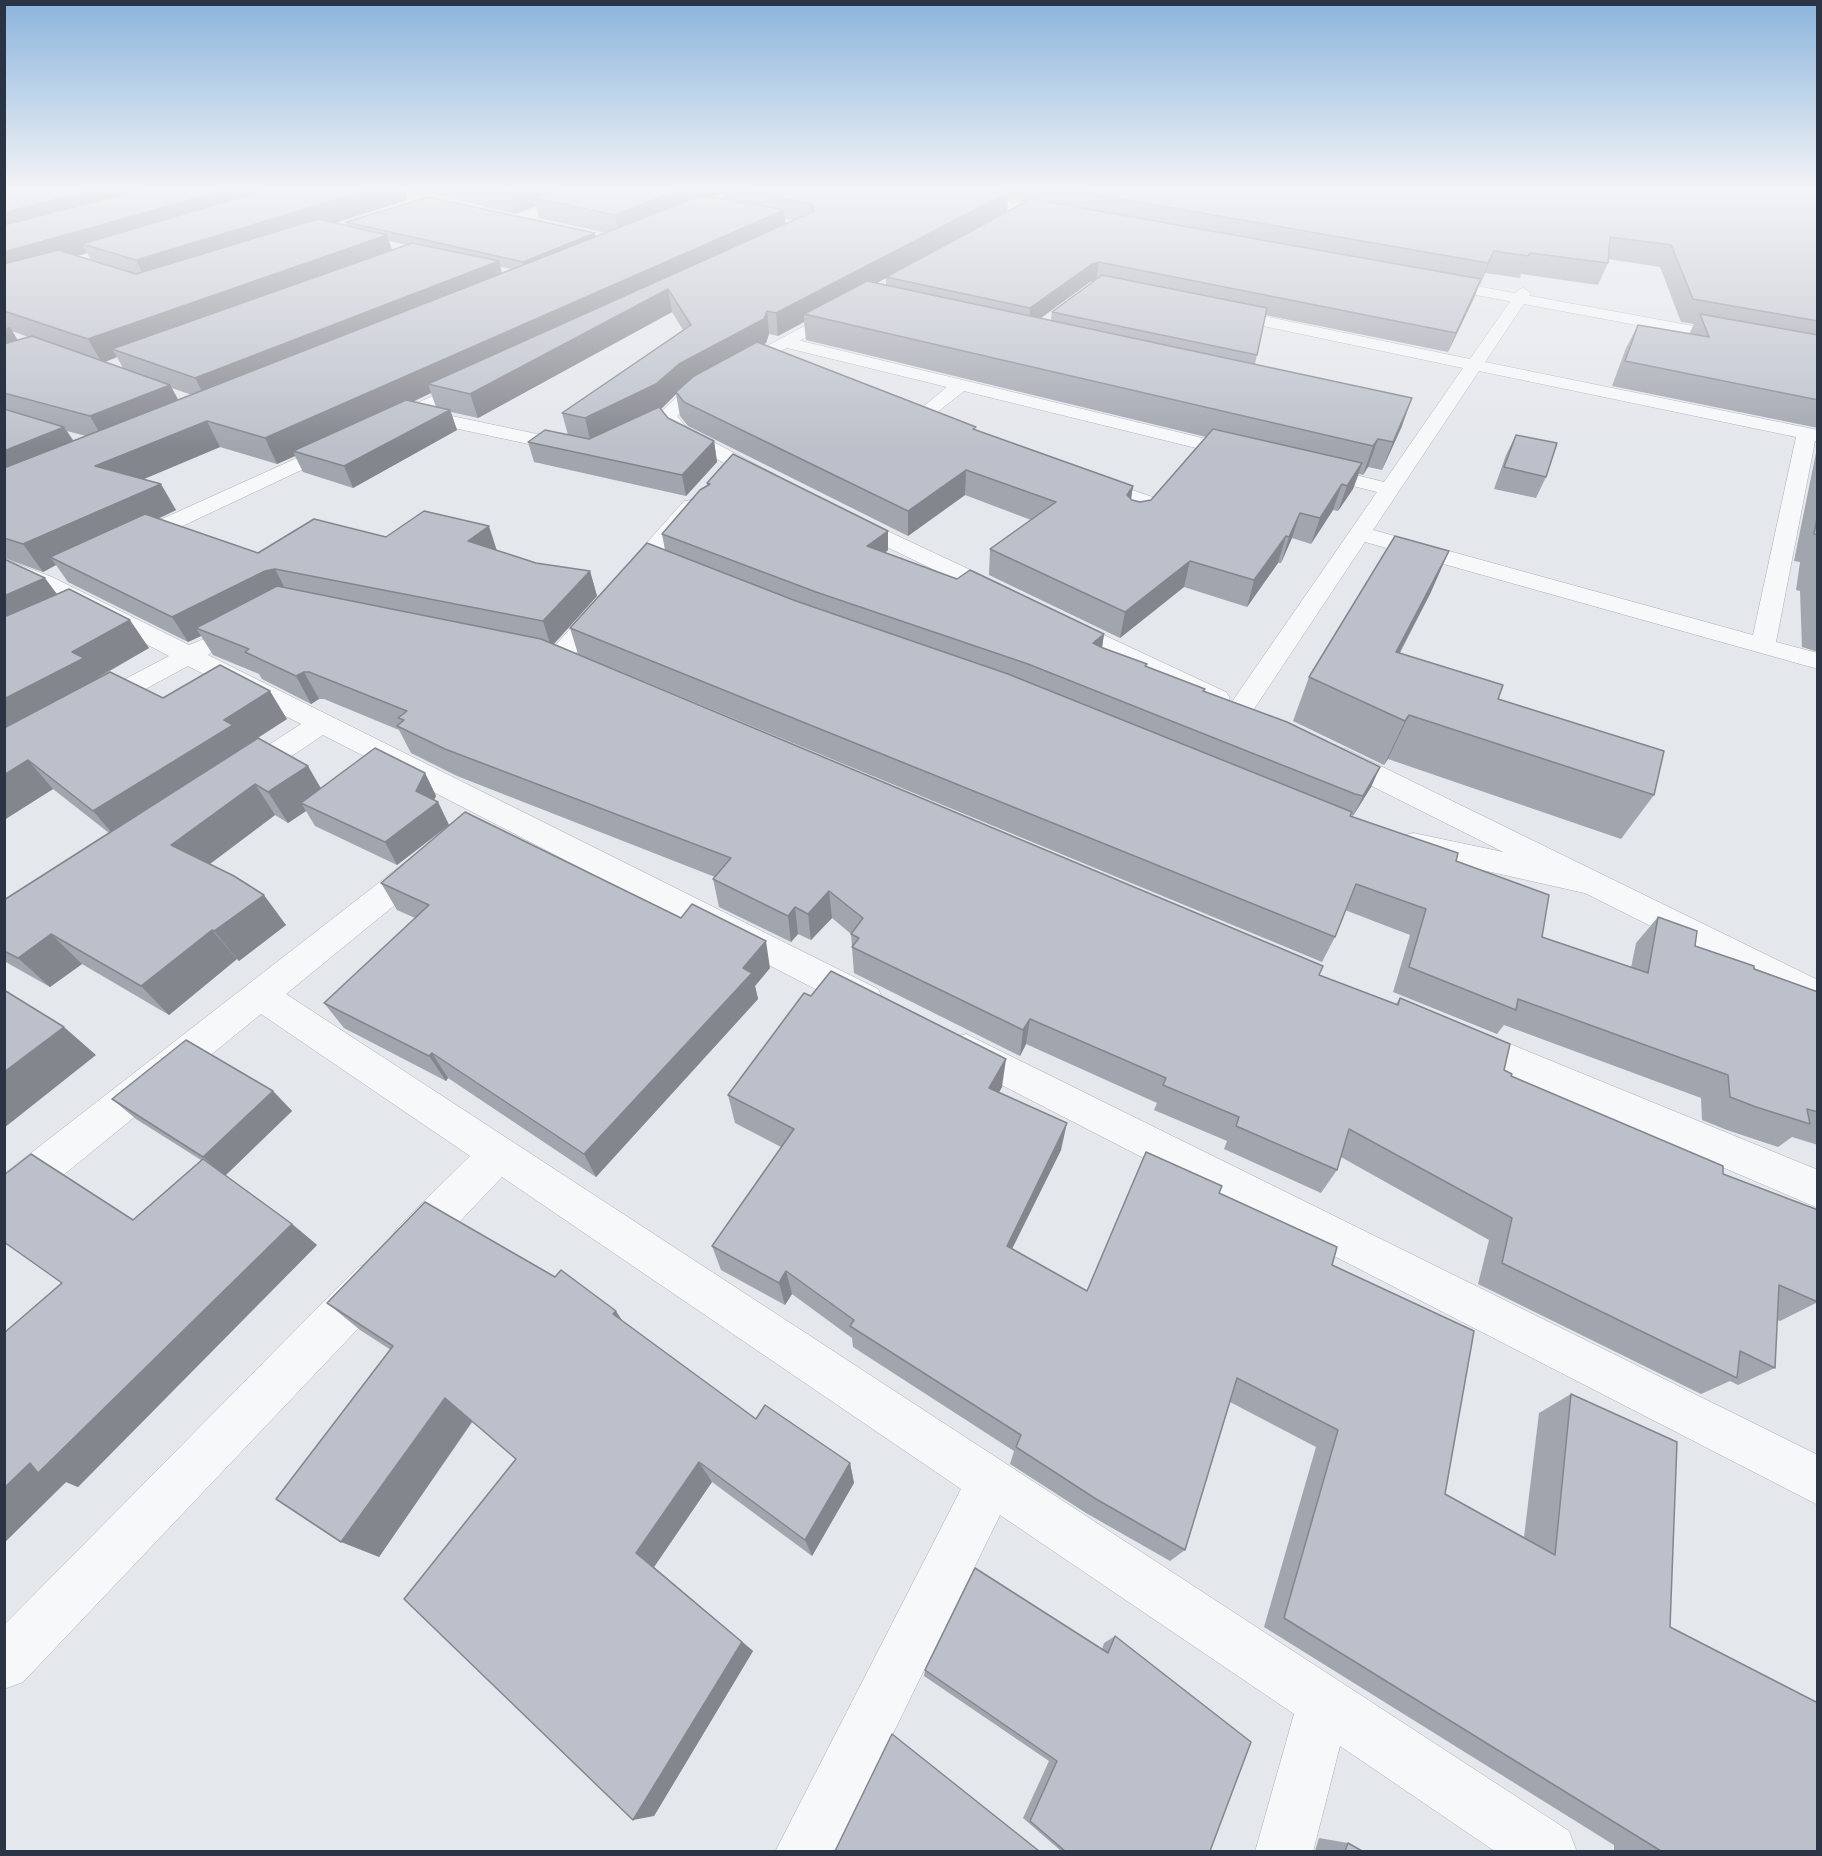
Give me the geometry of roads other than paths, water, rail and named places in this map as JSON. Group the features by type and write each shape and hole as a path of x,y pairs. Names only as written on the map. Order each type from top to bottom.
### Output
{"street":[{"path":"1418,277 1818,354"},
{"path":"1521,296 1818,346"},
{"path":"829,510 1251,714 1359,533 1521,296"},
{"path":"790,490 720,474 680,432 656,421 690,394 867,298"},
{"path":"1208,310 1812,435 1763,646"},
{"path":"785,342 1258,457"},
{"path":"109,552 495,373"},
{"path":"960,385 922,415 976,436"},
{"path":"411,412 593,452"},
{"path":"1410,420 1432,425"},
{"path":"1187,461 1202,444"},
{"path":"1291,465 1389,489"},
{"path":"558,658 658,560 720,474"},
{"path":"1074,474 1143,512 1165,487"},
{"path":"1359,533 1818,661"},
{"path":"4,566 55,577 79,610 188,655 898,1015"},
{"path":"76,716 228,634"},
{"path":"499,646 558,658 591,672"},
{"path":"223,788 322,723"},
{"path":"1314,745 1818,996"},
{"path":"4,1199 492,809"},
{"path":"1388,839 1590,883"},
{"path":"260,995 1548,1851"},
{"path":"1435,1028 1818,1189"},
{"path":"941,1037 1818,1481"},
{"path":"4,1663 498,1154"},
{"path":"804,1851 991,1481"},
{"path":"1284,1851 1324,1703"}]}
